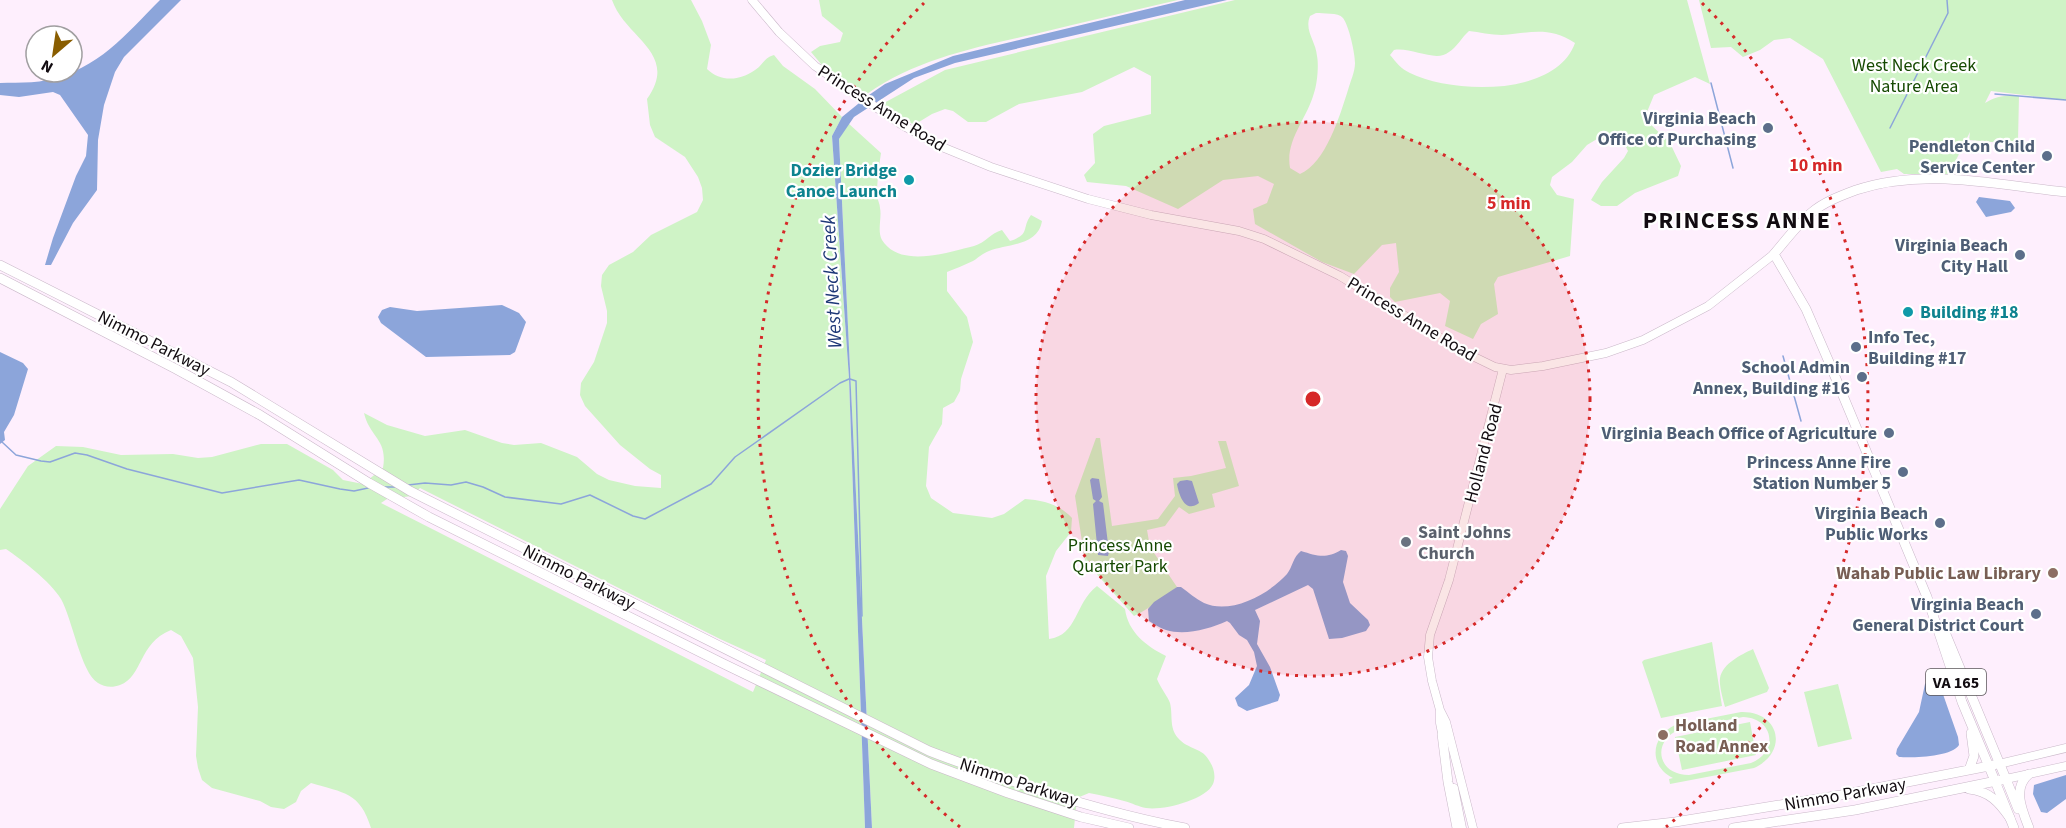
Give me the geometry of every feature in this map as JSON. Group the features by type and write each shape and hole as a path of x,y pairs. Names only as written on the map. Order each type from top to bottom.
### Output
{"main road":[{"name":"Princess Anne Road","path":"752,0 805,58 885,114 942,147 991,167 1111,206 1220,226 1264,239 1340,276 1473,357 1503,369 1521,369 1561,363 1606,353 1643,340 1708,306 1774,254"},
{"path":"1774,254 1797,226 1821,206 1844,195 1882,183 1939,178 2066,192"},
{"name":"VA 165","path":"1774,254 1816,330 1927,597 1962,702 2014,828"},
{"name":"Nimmo Parkway","path":"0,265 231,382 410,491 929,751 994,776 1082,803 1185,828"},
{"name":"Nimmo Parkway","path":"0,278 260,415 369,483 429,517 760,682 931,764 1008,794 1081,817 1129,828"},
{"name":"Holland Road","path":"1462,828 1430,667 1430,635 1449,580 1503,369"},
{"name":"VA 165","path":"1927,597 1933,604 2027,828"},
{"path":"1942,642 1945,643 1962,686 1967,687"},
{"path":"1955,679 1959,704 1973,742 1974,760 1969,770"},
{"name":"Holland Road","path":"1440,710 1446,722 1473,828"},
{"path":"1442,734 1457,828"},
{"name":"Nimmo Parkway","path":"1622,828 1841,795 1999,764 2066,748"},
{"name":"Nimmo Parkway","path":"1733,828 1855,810 2066,766"},
{"path":"2027,828 2019,788 2021,782 2030,774"},
{"path":"1958,789 1972,789 1989,794 2010,818"}],"green space":[{"path":"612,0 691,0 711,45 707,69 713,74 726,78 747,75 774,55 783,66 815,89 842,117 832,136 849,378 865,828 371,828 362,807 356,801 342,792 311,783 301,791 296,802 284,809 212,788 202,780 198,768 196,756 198,707 193,658 181,636 171,630 160,636 146,651 133,675 120,685 111,687 98,683 87,668 65,608 56,592 20,559 6,549 0,550 0,509 28,466 56,446 83,447 121,455 173,454 198,458 212,457 261,444 287,444 333,470 343,480 363,484 383,468 384,458 381,444 370,428 364,413 387,425 425,436 465,430 502,443 514,445 541,443 577,457 597,474 609,480 635,486 661,488 661,475 620,445 585,406 580,395 581,383 594,362 607,323 607,311 601,286 602,275 609,265 633,252 651,235 697,212 703,200 698,177 685,157 655,137 650,125 647,99 656,83 657,69 654,57 619,13","holes":["420,488 766,660 753,692 381,503 387,499 412,496"]},
{"path":"819,0 1178,0 948,56 906,72 867,94 826,70 811,52 820,46 840,42 843,33 822,16"},
{"path":"1235,0 1687,0 1710,84 1695,77 1654,95 1647,112 1647,121 1670,143 1681,166 1678,176 1635,193 1617,206 1601,206 1591,200 1602,182 1628,151 1625,145 1597,139 1587,145 1572,162 1552,177 1550,185 1557,195 1574,199 1570,256 1498,277 1494,284 1498,314 1481,324 1473,339 1445,326 1450,301 1440,293 1395,302 1390,297 1390,288 1399,272 1396,243 1382,245 1354,274 1322,262 1255,224 1253,209 1267,203 1274,184 1258,176 1223,180 1178,209 1126,186 1087,182 1084,175 1095,163 1093,134 1104,126 1151,114 1151,76 1134,67 1082,92 1019,104 986,122 968,122 953,111 945,109 914,125 882,104 945,70","holes":["1316,13 1334,14 1343,18 1351,40 1355,66 1341,112 1325,149 1317,160 1300,174 1290,168 1289,158 1294,139 1311,103 1316,85 1318,60 1308,26 1310,16","1469,31 1494,35 1548,32 1575,43 1564,61 1547,73 1526,82 1501,86 1451,85 1428,80 1407,71 1390,55 1394,50 1444,55 1455,47"]},
{"name":"West Neck Creek Nature Area","path":"1699,0 2066,0 2066,100 1991,91 1985,103 2001,97 2019,96 2018,141 2014,144 1969,140 1970,132 1949,174 1904,174 1897,169 1881,172 1823,59 1790,38 1774,40 1760,50 1743,57 1731,47 1711,48"},
{"path":"848,123 881,153 877,195 880,206 880,233 882,240 890,249 912,256 952,252 978,245 1002,230 1010,241 1017,238 1023,233 1031,215 1042,221 1035,235 1028,240 989,251 947,272 947,291 967,317 973,342 961,379 960,391 954,402 943,408 942,424 929,447 926,486 931,498 953,513 992,518 1004,514 1025,499 1051,504 1072,518 1071,532 1056,551 1046,576 1049,639 1066,632 1084,601 1097,586 1125,609 1130,625 1139,637 1166,656 1157,679 1170,703 1175,734 1182,742 1207,757 1213,767 1213,784 1202,795 1172,806 1153,808 1089,793 1077,798 1074,828 872,828 839,139"},
{"name":"Princess Anne Quarter Park","path":"1096,438 1100,438 1112,526 1158,519 1175,496 1173,478 1226,468 1218,441 1226,441 1239,486 1212,494 1215,507 1189,514 1179,507 1165,526 1147,530 1150,547 1177,587 1134,616 1085,561 1075,496"},
{"path":"1712,642 1722,706 1661,718 1642,662"},
{"path":"1753,649 1769,688 1767,692 1725,707 1720,685 1722,673 1733,660"},
{"path":"1838,684 1852,739 1818,747 1804,692"},
{"path":"1741,712 1754,713 1771,725 1776,743 1765,761 1754,768 1670,784 1669,779 1673,778 1659,766 1656,751 1661,736 1675,725","holes":["1743,717 1753,719 1767,729 1769,744 1760,758 1751,763 1689,775 1678,774 1664,764 1662,749 1665,741 1680,729"]},
{"path":"1750,722 1756,755 1682,770 1675,737"}],"water":[{"path":"160,0 181,0 124,57 115,72 104,105 98,140 97,190 73,223 51,265 45,265 76,176 86,156 88,135 60,95 53,92 19,97 0,95 0,83 84,84 84,67 123,38"},
{"path":"1185,0 1227,0 955,63 914,78 854,117 839,139 872,828 865,828 849,378 832,136 842,117 885,84 953,56"},
{"path":"1979,197 2010,201 2015,208 2011,212 1986,217 1976,202"},
{"path":"502,305 519,313 526,322 515,352 510,355 426,357 381,323 378,317 382,310 390,307 417,311"},
{"path":"0,352 23,363 28,369 14,415 4,432 5,440 0,444"},
{"path":"1099,479 1102,497 1099,501 1103,503 1108,556 1098,555 1093,504 1096,501 1093,499 1090,480"},
{"path":"1180,481 1192,481 1199,503 1194,506 1186,505 1178,488 1177,484"},
{"path":"1341,550 1346,551 1348,556 1343,582 1350,603 1368,620 1370,625 1366,631 1329,639 1313,589 1308,585 1255,610 1260,621 1257,644 1270,667 1280,695 1278,701 1247,711 1238,706 1235,698 1249,685 1257,666 1254,652 1247,640 1239,635 1227,621 1205,629 1173,632 1149,621 1148,609 1154,602 1177,587 1181,587 1204,603 1215,606 1237,604 1270,589 1287,574 1301,551 1321,556 1331,555"},
{"path":"1931,678 1938,680 1959,745 1955,749 1940,754 1899,757 1896,754 1897,749 1919,712 1925,684"},
{"path":"2066,775 2066,799 2047,813 2041,812 2033,794 2034,785"}],"waterway":[{"path":"1890,128 1948,13 1947,0"},
{"path":"1711,83 1733,168"},
{"path":"1995,94 2066,100"},
{"path":"1783,356 1801,421"},
{"path":"408,485 425,483 451,485 466,482 505,497 561,504 590,495 633,516 645,519 711,484 735,457 849,379"},
{"name":"West Neck Creek","path":"850,379 856,381 862,616"},
{"path":"2,442 16,455 41,461 50,462 75,453 87,455 127,469 222,493 299,480 354,491 368,488"},
{"path":"385,487 395,487"}],"place":[{"name":"Virginia Beach Office of Purchasing","path":"1768,128"},
{"name":"Pendleton Child Service Center","path":"2047,156"},
{"name":"Dozier Bridge Canoe Launch","path":"909,180"},
{"name":"Virginia Beach City Hall","path":"2020,255"},
{"name":"Building #18","path":"1908,312"},
{"name":"Info Tec, Building #17","path":"1856,347"},
{"name":"School Admin Annex, Building #16","path":"1862,377"},
{"name":"Virginia Beach Office of Agriculture","path":"1889,433"},
{"name":"Princess Anne Fire Station Number 5","path":"1903,472"},
{"name":"Virginia Beach Public Works","path":"1940,523"},
{"name":"Saint Johns Church","path":"1406,542"},
{"name":"Wahab Public Law Library","path":"2053,573"},
{"name":"Virginia Beach General District Court","path":"2036,614"},
{"name":"Holland Road Annex","path":"1663,735"}],"district":[{"name":"PRINCESS ANNE","path":"1737,220"}]}
